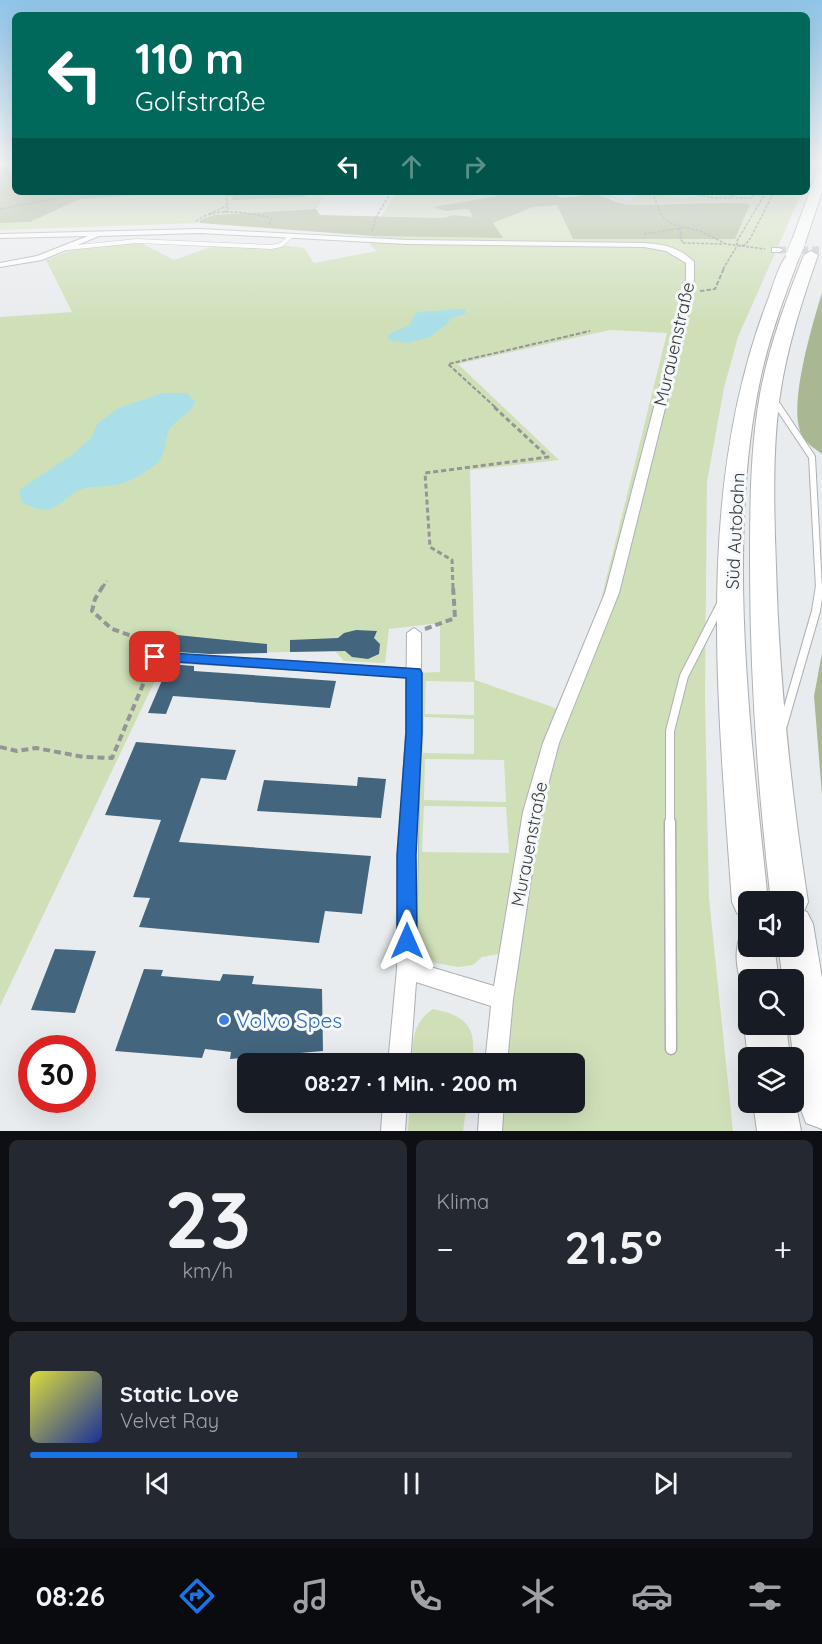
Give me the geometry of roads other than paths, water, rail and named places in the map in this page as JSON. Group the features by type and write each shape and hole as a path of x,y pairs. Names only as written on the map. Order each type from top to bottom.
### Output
{"highway":[{"name":"Süd Autobahn","path":"749,891 738,751 731,585 740,441 765,327 807,216"},
{"name":"Süd Autobahn","path":"789,891 773,759 764,642 762,512 770,395 781,345 797,293 795,250"},
{"path":"799,957 822,1107"},
{"path":"777,1113 779,1131"}],"street":[{"name":"Murauenstraße","path":"0,236 200,231 406,242 627,244 661,247 678,252 690,262 688,290 612,593 551,744 532,812 502,999 497,1053"},
{"path":"0,266 39,258 102,233"},
{"path":"400,1053 407,969 406,855 414,733 414,633"},
{"path":"407,969 502,999"},
{"path":"393,1131 394,1113"},
{"path":"490,1131 491,1113"}],"lane":[{"path":"67,248 137,241 271,247 281,245 291,236"},
{"path":"770,395 813,457 820,584 816,610 773,759"},
{"path":"671,1049 670,731 684,676 731,585"},
{"path":"155,657 414,673"}],"water":[{"path":"466,309 465,314 451,318 430,337 407,343 388,340 389,334 410,325 415,314 419,312"},
{"path":"163,393 187,393 195,401 188,412 171,427 162,456 152,467 120,484 79,490 58,505 48,509 43,510 22,503 19,490 72,455 92,437 97,424 118,408"}],"tunnel":[{"path":"779,250 822,250"}],"place":[{"name":"Volvo Spes","path":"224,1020"}]}
